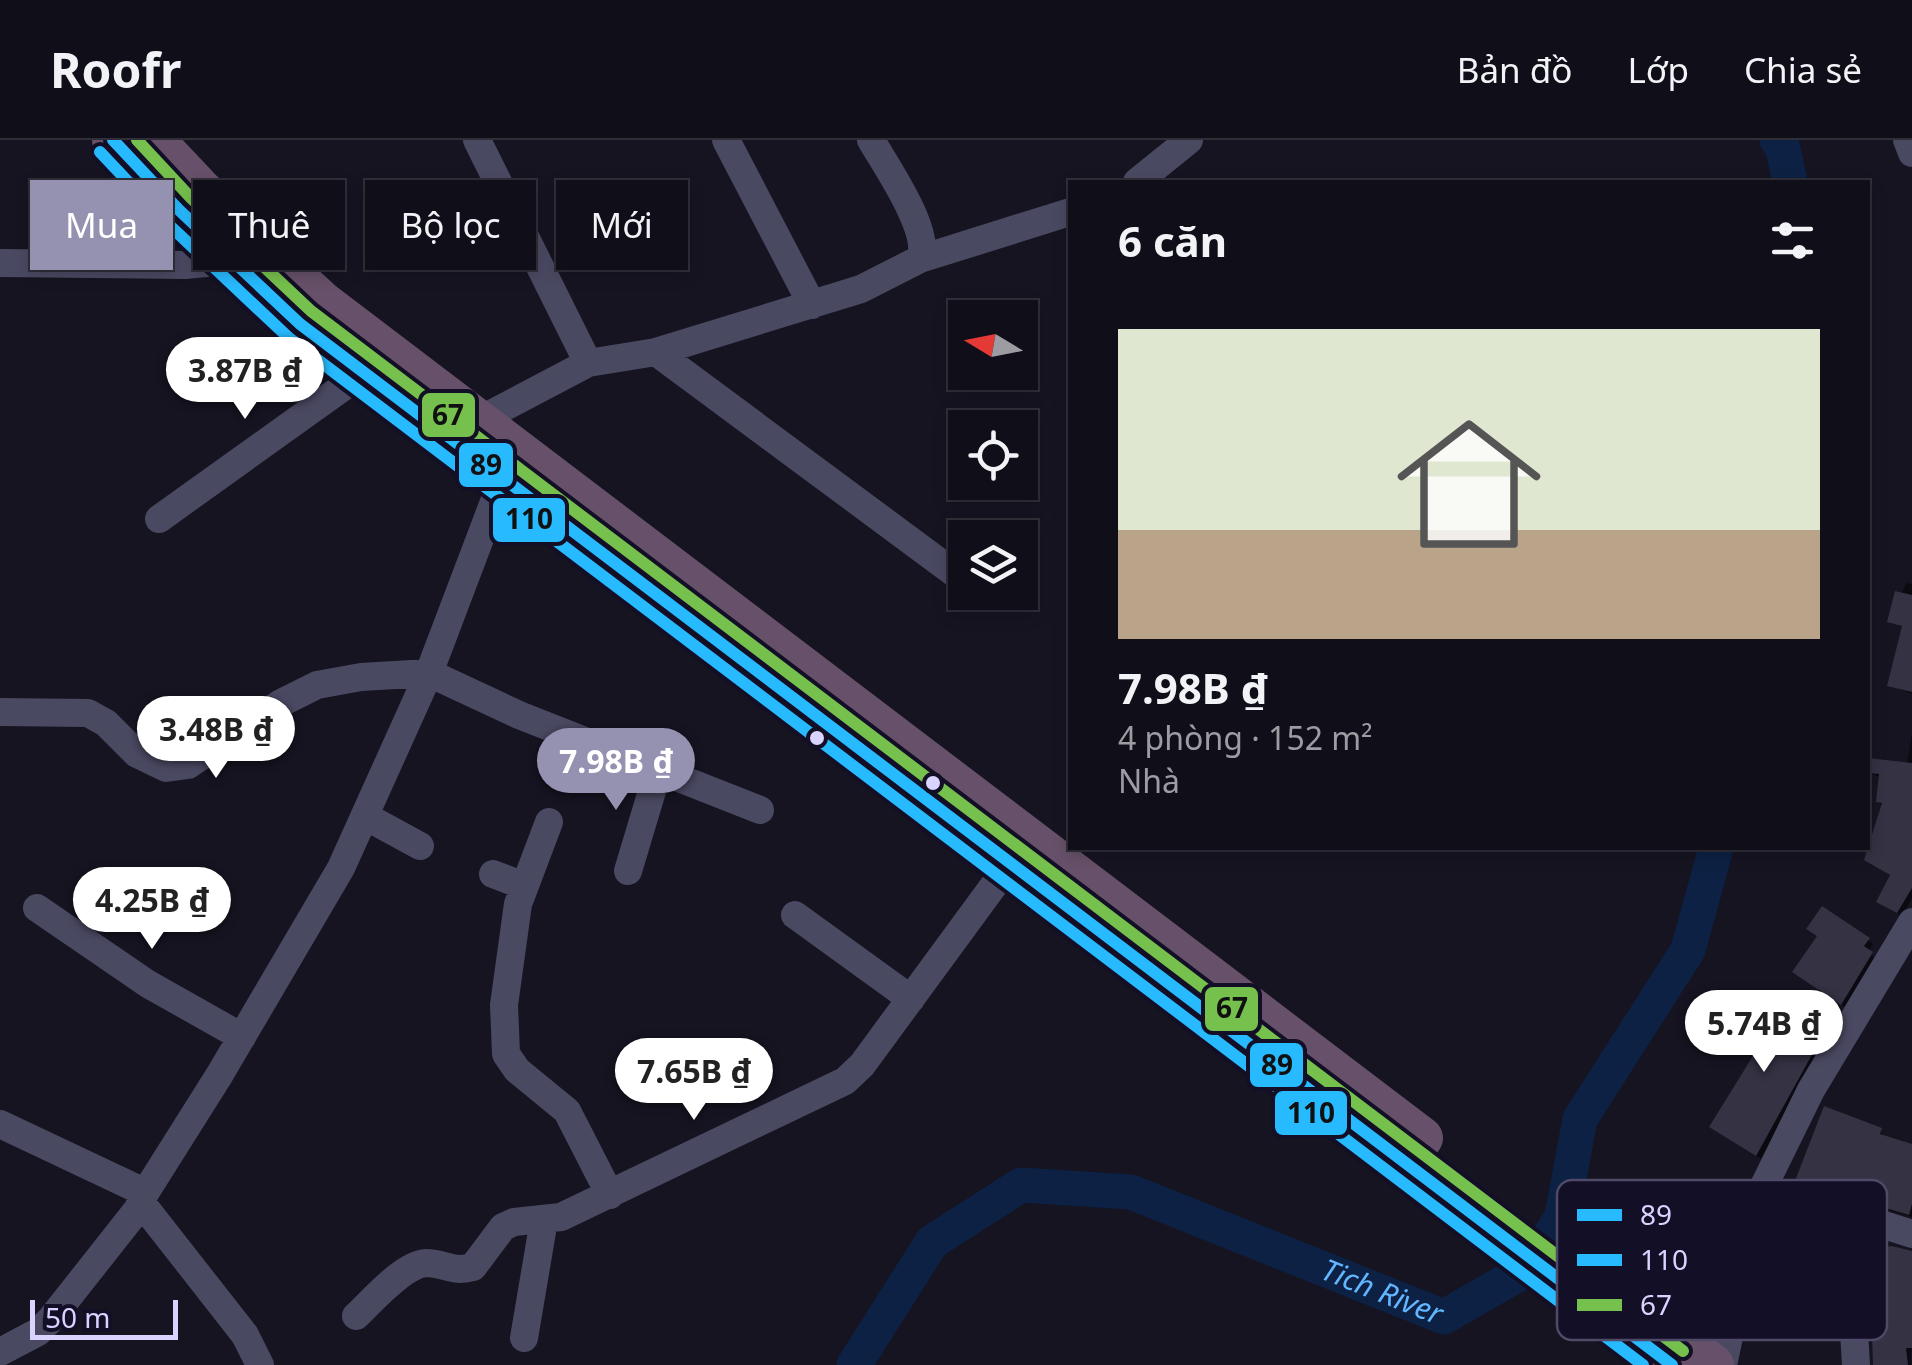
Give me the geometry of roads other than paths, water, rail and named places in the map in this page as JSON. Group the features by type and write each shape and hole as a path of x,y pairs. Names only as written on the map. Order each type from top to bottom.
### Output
{"highway":[{"path":"113,140 179,210 193,219"},
{"path":"161,142 193,180"},
{"path":"260,270 300,324 1010,862 1362,1110"},
{"path":"274,270 478,421 1557,1260"},
{"path":"1651,1340 1672,1365"},
{"path":"1670,1340 1713,1365"}],"street":[{"path":"477,140 588,362"},
{"path":"726,140 812,304"},
{"path":"1139,180 1189,140"},
{"path":"1907,140 1912,153"},
{"path":"880,143 924,243 920,259"},
{"path":"478,421 588,362 656,352 861,289 920,259 1068,213"},
{"path":"0,263 193,262"},
{"path":"656,352 948,568"},
{"path":"159,520 364,372"},
{"path":"0,1352 38,1332 52,1319 143,1198 341,868 429,673 504,478"},
{"path":"0,712 88,712 137,754 166,768 188,765 281,703 317,685 429,673 519,715 760,810"},
{"path":"628,871 658,771"},
{"path":"365,816 420,846"},
{"path":"549,822 524,886 512,940 504,1004 506,1054 516,1070 567,1111 610,1195"},
{"path":"356,1316 411,1266 432,1264 457,1271 473,1267 504,1227 514,1222 562,1218 845,1081 862,1066 1010,862"},
{"path":"493,874 524,886"},
{"path":"37,908 148,984 242,1037"},
{"path":"795,915 911,999"},
{"path":"1768,1180 1811,1090 1912,922"},
{"path":"0,1124 143,1198 245,1335 260,1365"},
{"path":"524,1338 544,1220"},
{"path":"1887,1226 1912,1234"},
{"path":"1723,1365 1728,1340"},
{"path":"1855,1340 1856,1365"}],"waterway":[{"name":"Tich River","path":"1777,140 1783,149 1790,180"},
{"name":"Tich River","path":"1569,1180 1580,1119 1688,950 1715,850"},
{"name":"Tich River","path":"854,1365 932,1242 1021,1185 1131,1192 1444,1317 1531,1267 1557,1224"}]}
